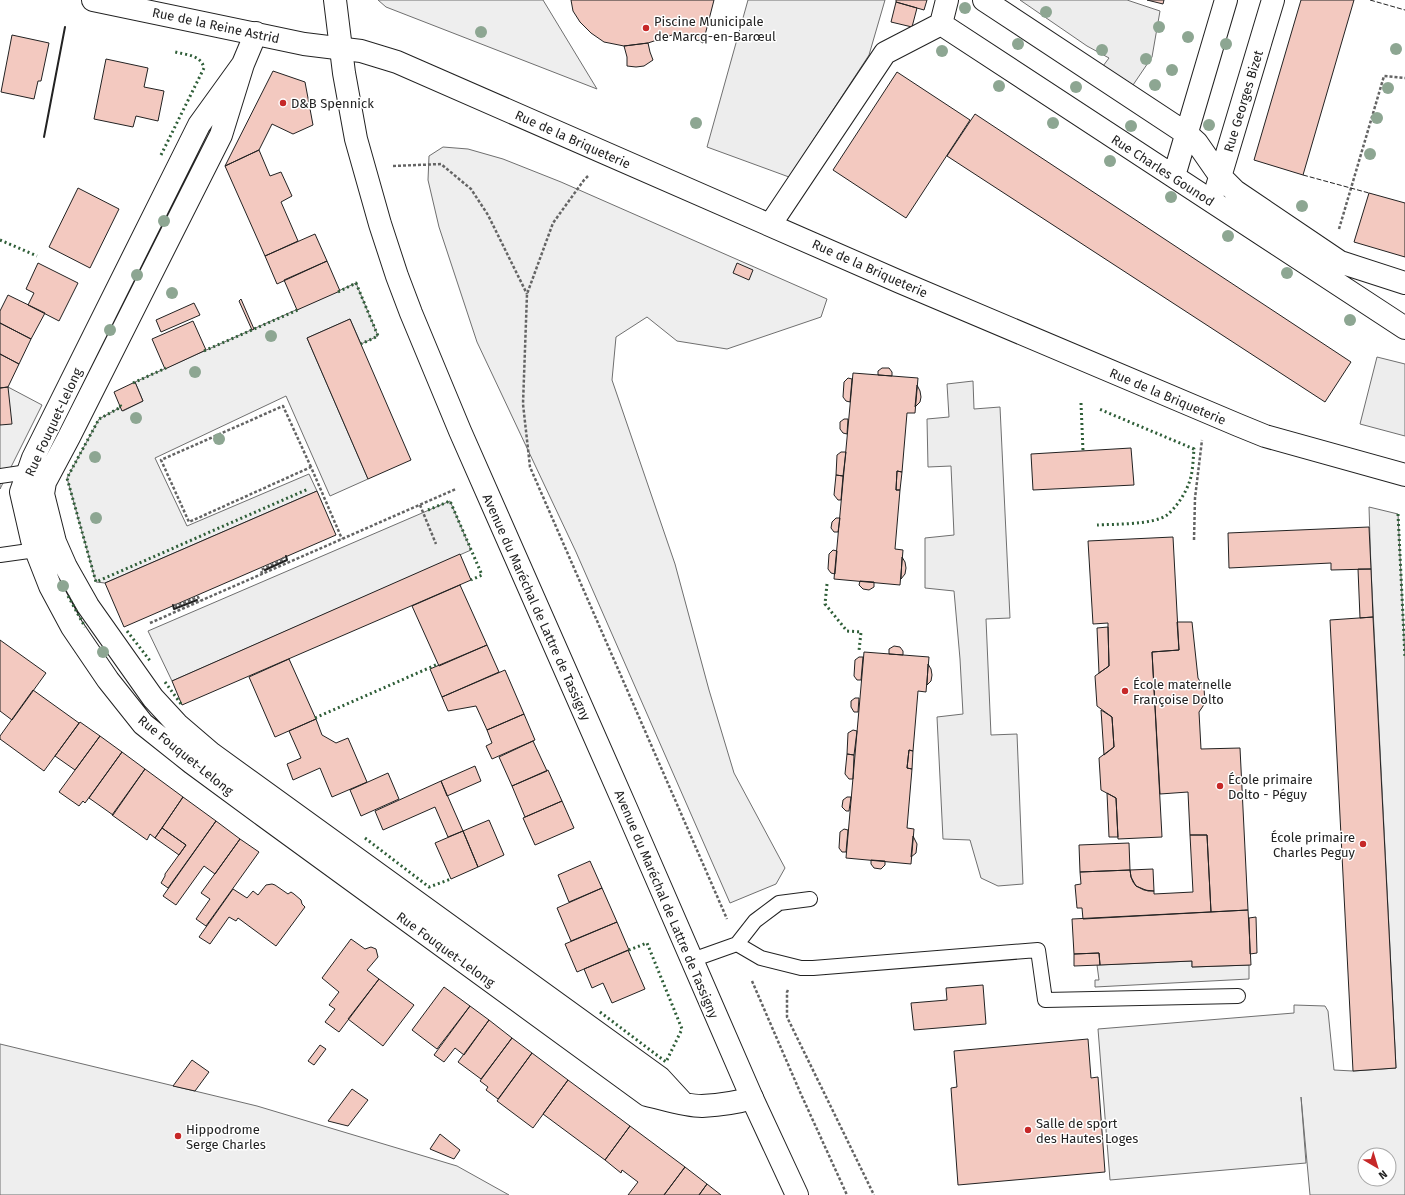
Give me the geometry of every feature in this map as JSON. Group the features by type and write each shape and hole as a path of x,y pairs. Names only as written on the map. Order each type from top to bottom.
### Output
{"street":[{"name":"Rue de la Reine Astrid","path":"93,0 304,44 340,48"},
{"name":"Avenue du Maréchal de Lattre de Tassigny","path":"335,0 340,48 356,139 397,276 433,368 480,478 752,1098 798,1195"},
{"path":"770,225 885,53 942,24 947,0"},
{"name":"Rue Charles Gounod","path":"984,0 1187,134 1197,143 1220,176 1235,191 1331,256 1354,268 1405,283"},
{"path":"1174,176 1226,0"},
{"name":"Rue Georges Bizet","path":"1213,202 1274,0"},
{"name":"Rue Charles Gounod","path":"942,24 1405,328"},
{"name":"Rue Fouquet-Lelong","path":"46,548 43,494 45,482 221,135 243,64 256,33"},
{"name":"Rue de la Briqueterie","path":"340,48 361,51 397,62 1112,373 1265,436 1405,475"},
{"name":"Rue Fouquet-Lelong","path":"243,64 199,125 33,458 21,492 32,540 46,548 73,581 88,606 153,698 177,724 218,758 660,1078 683,1103 701,1106 736,1103 752,1098"}],"lane":[{"path":"0,476 52,468"},
{"path":"0,555 46,548"},
{"path":"692,960 737,944 755,921 779,903 810,899"},
{"path":"737,944 761,958 801,968 1038,950 1045,1000 1238,996"}],"path":[{"path":"1331,256 1384,76 1405,78"},
{"path":"614,156 584,180 553,223 527,294 523,404 530,467 800,1092 847,1195"},
{"path":"387,167 441,164 471,189 488,215 527,294"},
{"path":"311,468 189,522 161,460 283,406 311,468 342,539"},
{"path":"1194,540 1195,498 1202,440"},
{"path":"150,623 480,478"},
{"path":"420,505 436,544"},
{"path":"262,574 260,570 284,559 283,557"},
{"path":"175,604 176,606 198,597 200,601"},
{"path":"801,968 787,992 787,1017 874,1195"}],"shaded area":[{"path":"378,0 543,0 597,89 386,7"},
{"path":"748,0 885,0 869,55 789,177 707,147"},
{"path":"1020,0 1127,0 1160,11 1152,57 1133,85 1103,66 1109,58 1087,46"},
{"path":"443,147 468,149 503,159 561,182 827,299 821,317 727,349 677,341 647,317 616,337 612,380 675,564 709,690 734,773 785,868 776,884 730,903 576,552 477,342 439,227 428,180 429,156"},
{"path":"356,283 378,336 361,344 350,319 307,338 368,479 330,496 286,396 155,458 187,526 309,474 317,491 105,583 96,582 67,478 99,419 121,407 123,411 143,401 135,382"},
{"path":"1377,357 1405,364 1405,436 1360,424"},
{"path":"973,381 974,409 1000,407 1010,618 986,619 991,735 1017,734 1023,884 998,886 981,878 970,840 943,839 937,717 963,714 960,659 954,591 925,588 925,538 954,535 951,466 928,467 927,419 949,417 947,384"},
{"path":"8,387 42,405 0,489 0,388"},
{"path":"450,501 471,550 172,681 148,631"},
{"path":"1369,507 1398,514 1405,658 1405,1195 1310,1195 1301,1097 1306,1163 1110,1180 1098,1029 1294,1013 1294,1005 1325,1006 1328,1011 1334,1070 1353,1071 1396,1068"},
{"path":"1192,961 1192,967 1249,965 1249,979 1095,987 1095,980 1099,980 1097,965"},
{"name":"Hippodrome Serge Charles","path":"0,1044 257,1106 457,1166 509,1195 0,1195"}],"building":[{"name":"Piscine Municipale de Marcq-en-Barœul","path":"571,0 714,0 703,43 689,35 675,34 648,43 624,46 604,42 591,33 580,22 573,11"},
{"path":"896,0 927,0 924,10 896,2"},
{"path":"1147,0 1164,0 1163,4"},
{"path":"1301,0 1354,0 1303,175 1254,160"},
{"path":"896,2 917,8 912,27 891,22"},
{"path":"12,35 49,43 41,81 38,81 34,99 1,92"},
{"path":"648,43 653,60 644,66 627,66 627,57 624,46"},
{"path":"106,59 148,68 144,87 164,91 158,121 136,116 133,127 94,119"},
{"name":"D&B Spennick","path":"273,71 305,82 313,125 293,134 272,124 259,150 225,166"},
{"path":"897,72 970,120 906,218 833,170"},
{"path":"975,114 1351,362 1325,402 947,156"},
{"path":"259,150 270,176 281,172 292,196 281,202 298,241 265,256 225,166"},
{"path":"78,188 119,209 90,268 49,247"},
{"path":"1369,193 1405,203 1405,257 1354,242"},
{"path":"315,234 327,261 277,284 265,256"},
{"path":"327,261 340,291 297,310 284,280"},
{"path":"38,263 78,283 59,321 28,305 34,293 26,289"},
{"path":"737,263 753,270 749,280 733,273"},
{"path":"8,295 45,313 31,339 0,323 0,311"},
{"path":"241,299 254,329 252,330 239,301"},
{"path":"194,303 200,315 161,332 156,320"},
{"path":"350,319 411,460 368,479 307,338"},
{"path":"193,321 206,350 165,369 152,339"},
{"path":"0,323 31,339 19,364 0,354"},
{"path":"0,354 19,364 8,387 0,388"},
{"path":"882,368 889,368 892,372 892,376 878,375 878,371"},
{"path":"853,373 918,378 915,413 907,413 902,472 897,471 896,490 900,490 895,549 903,550 900,585 834,579"},
{"path":"848,378 852,379 850,402 846,401 843,397 844,382"},
{"path":"135,382 143,401 122,411 114,392"},
{"path":"917,385 921,397 920,402 915,407"},
{"path":"8,387 12,424 0,425 0,388"},
{"path":"844,419 848,419 847,434 843,433 840,429 840,422"},
{"path":"1131,448 1134,485 1033,490 1031,454"},
{"path":"841,452 846,452 843,476 836,475 837,455"},
{"path":"897,471 902,472 900,490 896,490"},
{"path":"836,475 843,476 841,500 838,500 834,495"},
{"path":"317,491 336,535 124,627 105,583"},
{"path":"836,518 840,518 838,532 834,532 831,528 832,522"},
{"path":"1369,527 1371,569 1331,570 1331,563 1229,568 1228,533"},
{"name":"École maternelle Françoise Dolto","path":"1173,537 1179,650 1152,652 1162,837 1118,839 1116,798 1101,790 1099,758 1114,747 1112,717 1097,706 1095,676 1109,666 1108,623 1093,624 1088,541"},
{"path":"833,550 837,551 835,574 831,573 828,569 829,554"},
{"path":"460,554 471,580 182,705 172,681"},
{"path":"902,557 906,568 905,574 901,579"},
{"path":"1358,569 1371,569 1373,617 1360,618"},
{"path":"860,581 874,582 874,587 869,590 863,589 859,585"},
{"path":"460,585 487,645 439,666 412,606"},
{"name":"École primaire Charles Peguy","path":"1373,617 1396,1068 1353,1071 1330,620"},
{"path":"1177,622 1192,622 1198,678 1204,688 1205,703 1199,712 1201,749 1240,748 1248,910 1211,912 1207,835 1190,835 1188,792 1160,794 1152,652 1179,650"},
{"path":"1108,627 1109,666 1099,673 1097,628"},
{"path":"0,640 46,673 12,720 0,711"},
{"path":"487,645 499,672 442,697 430,669"},
{"path":"894,646 900,647 903,651 903,655 889,654 889,649"},
{"path":"864,652 929,657 926,692 918,691 913,751 909,750 907,768 912,769 907,828 914,829 911,864 846,858"},
{"path":"859,657 863,657 861,680 857,680 854,676 855,660"},
{"path":"289,659 316,719 275,737 249,677"},
{"path":"928,664 932,675 931,681 927,685"},
{"path":"505,670 524,714 487,730 476,706 448,711 442,697"},
{"path":"33,690 79,723 44,771 0,739 0,736"},
{"path":"855,698 859,698 858,712 854,712 851,707 851,701"},
{"path":"1101,710 1112,717 1114,747 1104,755"},
{"path":"524,714 535,740 492,759 486,746 492,743 487,730"},
{"path":"316,719 322,735 336,743 348,738 367,782 332,797 320,768 293,780 287,764 301,758 289,731"},
{"path":"80,722 100,736 75,770 55,756"},
{"path":"853,730 857,731 854,755 847,754 848,733"},
{"path":"100,736 122,752 85,803 83,801 79,806 59,792"},
{"path":"533,741 547,771 512,786 499,757"},
{"path":"909,750 913,751 912,769 907,768"},
{"path":"122,752 145,769 113,815 89,798"},
{"path":"847,754 854,755 853,779 849,779 845,774"},
{"path":"475,766 481,781 447,796 441,781"},
{"path":"145,769 183,797 155,838 150,834 147,840 112,815"},
{"path":"548,770 562,801 525,817 512,786"},
{"path":"388,773 399,799 361,816 350,790"},
{"path":"441,781 463,831 448,837 435,807 383,830 375,811"},
{"path":"1107,793 1116,798 1118,837 1109,837"},
{"path":"183,797 216,821 168,888 161,883 165,874 186,845 162,828"},
{"path":"847,797 851,797 849,811 846,811 842,807 843,800"},
{"path":"562,801 574,828 535,845 523,818"},
{"path":"489,820 504,855 478,867 463,831"},
{"path":"216,821 240,839 215,874 204,866 176,905 163,896"},
{"path":"162,828 186,845 179,855 155,838"},
{"path":"844,829 848,830 846,852 842,852 839,848 840,832"},
{"path":"463,831 478,867 451,879 435,843"},
{"path":"1190,835 1207,835 1211,912 1083,919 1082,908 1077,908 1075,885 1081,884 1080,872 1130,870 1131,877 1136,886 1144,890 1154,891 1154,894 1193,892"},
{"path":"913,836 917,844 916,853 911,857"},
{"path":"240,839 259,852 206,926 196,919 210,899 201,893"},
{"path":"1129,843 1130,870 1080,872 1079,845"},
{"path":"871,860 885,861 885,865 881,869 874,868 871,864"},
{"path":"590,861 602,888 569,902 558,875"},
{"path":"1153,869 1154,891 1148,891 1136,886 1131,877 1130,870"},
{"path":"272,884 288,894 291,892 294,894 301,900 305,907 276,946 238,918 236,921 229,917 210,944 199,937 233,889 247,898 253,891 258,895 266,885"},
{"path":"602,888 617,922 571,941 557,908"},
{"path":"1248,910 1251,965 1192,967 1192,961 1100,965 1099,953 1074,954 1072,919"},
{"path":"1256,917 1257,953 1250,954 1249,918"},
{"path":"617,922 629,950 577,972 565,944"},
{"path":"351,939 365,949 371,947 376,949 378,957 367,970 379,979 339,1032 325,1022 335,1009 329,1005 339,992 322,978"},
{"path":"628,950 645,989 612,1003 603,983 592,988 584,969"},
{"path":"1099,953 1100,965 1074,966 1074,954"},
{"path":"379,979 414,1005 383,1046 348,1019"},
{"path":"983,985 986,1024 914,1030 911,1003 947,1000 946,988"},
{"path":"444,987 470,1006 437,1049 412,1030"},
{"path":"470,1006 489,1020 464,1055 455,1048 444,1062 434,1055"},
{"path":"489,1020 512,1038 481,1079 458,1062"},
{"path":"512,1038 532,1053 498,1099 486,1090 488,1087 480,1081"},
{"name":"Salle de sport des Hautes Loges","path":"1088,1039 1091,1078 1098,1077 1105,1172 958,1185 951,1088 957,1087 954,1051"},
{"path":"320,1045 326,1049 314,1065 308,1061"},
{"path":"532,1053 568,1080 533,1128 497,1101"},
{"path":"192,1060 209,1072 195,1091 173,1086"},
{"path":"568,1080 630,1126 605,1160 543,1114"},
{"path":"352,1089 368,1100 348,1126 328,1121"},
{"path":"630,1126 685,1167 664,1195 628,1195 638,1182 622,1170 621,1173 605,1160"},
{"path":"440,1134 460,1150 454,1159 430,1149"},
{"path":"685,1167 707,1184 699,1195 664,1195"},
{"path":"707,1184 721,1195 699,1195"}],"hedge":[{"path":"161,155 204,68 200,60 197,58 175,52"},
{"path":"0,240 37,256"},
{"path":"338,292 356,283 378,336 361,344"},
{"path":"204,351 300,309"},
{"path":"133,383 166,368"},
{"path":"1081,403 1083,451"},
{"path":"120,405 121,407 99,419 67,478 96,582 308,489"},
{"path":"1097,525 1153,521 1167,515 1177,505 1187,487 1193,466 1194,449 1099,409"},
{"path":"428,510 450,501 482,575 471,580"},
{"path":"1398,514 1405,658"},
{"path":"827,584 825,604 847,631 861,632 859,651"},
{"path":"68,596 85,627"},
{"path":"127,631 151,662"},
{"path":"315,718 438,664"},
{"path":"165,682 181,704"},
{"path":"365,838 429,887 451,879"},
{"path":"600,1012 666,1062 682,1029 647,943 629,950"}],"fence":[{"path":"1370,0 1405,10"},
{"path":"1303,175 1369,193"}],"wall":[{"path":"44,137 65,27"},
{"path":"265,570 287,560 286,556"},
{"path":"173,605 174,609 197,600"}],"place":[{"name":"Piscine Municipale de Marcq-en-Barœul","path":"646,28"},
{"name":"D&B Spennick","path":"283,103"},
{"name":"École maternelle Françoise Dolto","path":"1125,691"},
{"name":"École primaire Dolto - Péguy","path":"1220,786"},
{"name":"École primaire Charles Peguy","path":"1363,844"},
{"name":"Salle de sport des Hautes Loges","path":"1028,1130"},
{"name":"Hippodrome Serge Charles","path":"178,1136"}]}
